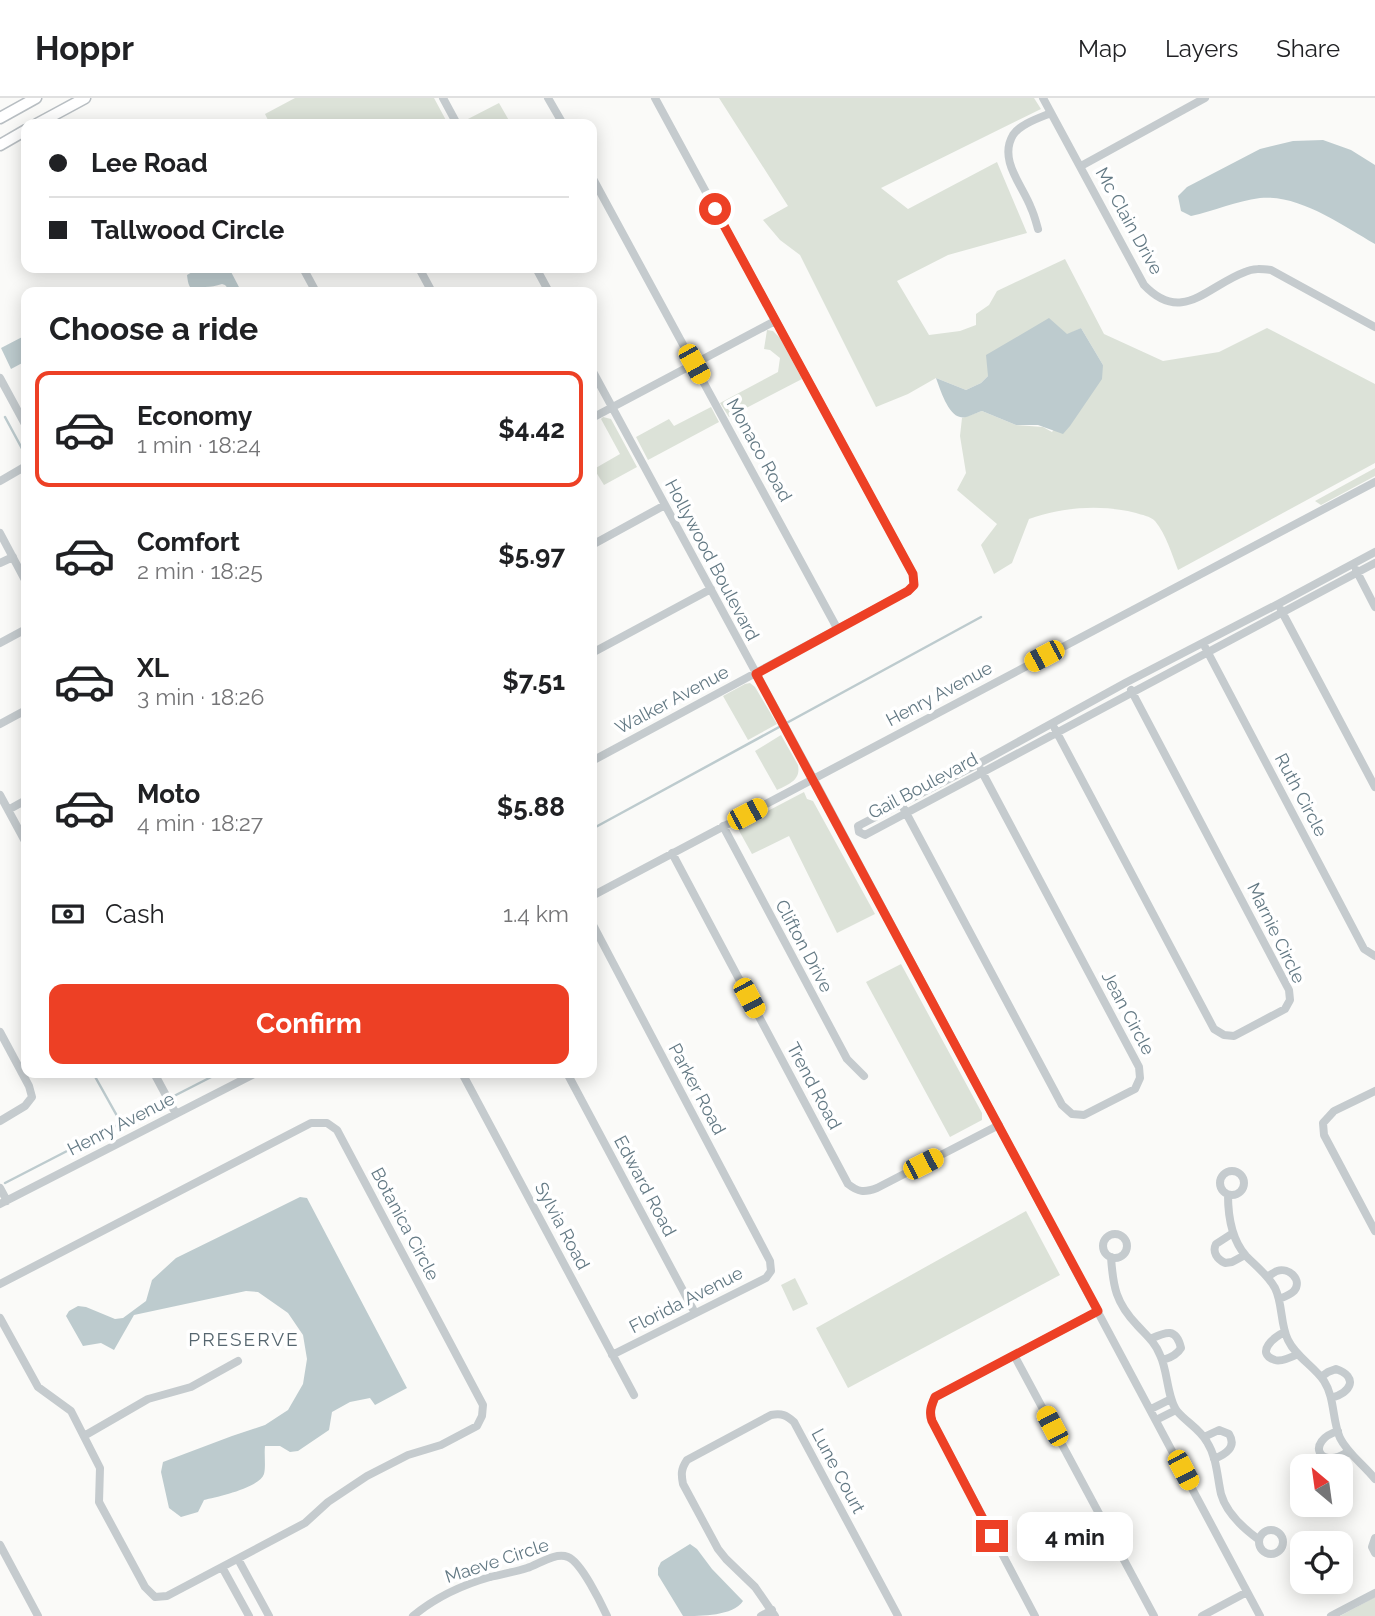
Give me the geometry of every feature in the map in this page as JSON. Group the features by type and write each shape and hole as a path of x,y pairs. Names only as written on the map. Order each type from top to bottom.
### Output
{"main road":[{"path":"0,118 36,98"},
{"path":"46,119 76,99"},
{"path":"0,145 21,133"}],"street":[{"path":"443,98 454,119"},
{"path":"548,98 560,119"},
{"path":"597,415 775,321 655,98"},
{"name":"Mc Clain Drive","path":"1043,98 1144,285 1153,295 1166,302 1190,302 1245,272 1259,268 1271,270 1375,327"},
{"name":"Mc Clain Drive","path":"1081,166 1205,98"},
{"path":"1038,229 1031,207 1016,180 1008,149 1014,133 1026,124 1051,113"},
{"name":"Monaco Road","path":"597,186 837,628"},
{"name":"Walker Avenue","path":"597,758 908,591 914,585 913,574 775,321"},
{"path":"0,378 21,417"},
{"name":"Hollywood Boulevard","path":"597,379 1261,1616"},
{"path":"0,481 21,469"},
{"name":"Henry Avenue","path":"597,893 1375,482"},
{"path":"597,542 665,505"},
{"path":"0,533 21,572"},
{"name":"Gail Boulevard","path":"1355,569 1375,552"},
{"path":"0,563 13,557"},
{"name":"Gail Boulevard","path":"1205,647 1132,692 1056,732 980,768 901,803 858,826 859,832 865,835 906,813 980,768 1052,723 1127,682 1205,647 1355,569 1375,563"},
{"path":"1355,569 1375,607"},
{"path":"597,650 711,589"},
{"path":"1280,608 1375,787"},
{"path":"0,643 21,632"},
{"name":"Ruth Circle","path":"1205,647 1364,949 1375,956"},
{"name":"Marnie Circle","path":"1052,723 1214,1029 1224,1035 1234,1036 1264,1020 1284,1009 1290,1000 1289,990 1127,682"},
{"path":"0,724 21,713"},
{"name":"Jean Circle","path":"901,803 1062,1105 1072,1114 1084,1115 1135,1089 1140,1079 1139,1067 980,768"},
{"path":"0,795 21,834"},
{"path":"8,810 21,803"},
{"name":"Clifton Drive","path":"723,826 847,1059 864,1076"},
{"name":"Trend Road","path":"672,853 848,1184 857,1191 867,1192 999,1125"},
{"name":"Parker Road","path":"597,933 769,1261 771,1270"},
{"path":"0,1032 21,1071"},
{"path":"0,1121 25,1106 32,1097 25,1078"},
{"path":"156,1078 176,1114"},
{"name":"Henry Avenue","path":"3,1202 246,1078"},
{"name":"Sylvia Road","path":"466,1078 634,1395"},
{"name":"Edward Road","path":"571,1078 695,1313"},
{"path":"1375,1091 1334,1111 1323,1123 1324,1135 1375,1231"},
{"name":"Botanica Circle","path":"0,1284 311,1123 327,1122 337,1130 483,1405 482,1416 477,1426 442,1445 408,1455 367,1476 328,1502 305,1523 167,1596 155,1597 145,1587 99,1502 100,1468 71,1411 38,1387 0,1318"},
{"path":"0,1188 3,1202"},
{"path":"1228,1195 1233,1233 1239,1247 1274,1287 1290,1344 1321,1377 1328,1389 1338,1431 1345,1446 1374,1476"},
{"path":"1233,1233 1216,1244 1216,1255 1224,1263 1245,1255"},
{"path":"1111,1257 1114,1290 1121,1306 1158,1350 1167,1371 1171,1399 1176,1410 1204,1437 1214,1459 1225,1504 1258,1539"},
{"name":"Florida Avenue","path":"612,1355 766,1278 771,1270"},
{"path":"1267,1277 1280,1270 1286,1270 1295,1277 1296,1289 1279,1299"},
{"path":"1035,1616 932,1421 931,1404 935,1397 1098,1311"},
{"path":"1285,1332 1269,1342 1268,1354 1275,1360 1298,1354"},
{"path":"1150,1339 1168,1333 1178,1339 1181,1348 1179,1352 1163,1360"},
{"path":"1014,1355 1154,1616"},
{"path":"84,1436 148,1399 191,1387 238,1361"},
{"path":"1321,1377 1336,1369 1344,1372 1350,1379 1347,1390 1331,1398"},
{"path":"1151,1409 1171,1399"},
{"path":"1156,1420 1176,1410"},
{"name":"Lune Court","path":"761,1616 773,1613 755,1587 718,1549 681,1475 687,1460 771,1415 781,1413 794,1422 898,1616"},
{"path":"1204,1437 1219,1430 1229,1434 1232,1439 1227,1453 1214,1459"},
{"path":"1338,1431 1321,1440 1320,1452 1326,1459 1331,1460 1349,1451"},
{"path":"1375,1538 1375,1553"},
{"path":"0,1545 38,1616"},
{"name":"Maeve Circle","path":"413,1616 443,1595 463,1586 528,1567 554,1556 567,1556 575,1562 597,1595 607,1616"},
{"path":"238,1559 269,1616"},
{"path":"222,1567 249,1616"},
{"path":"238,1596 253,1588"},
{"path":"1202,1616 1247,1592"},
{"path":"1331,1616 1375,1593"}],"shaded area":[{"path":"295,98 434,98 445,119 268,119 265,114"},
{"path":"719,98 1034,98 1041,109 881,188 908,209 997,162 1027,233 948,255 897,281 929,335 960,331 976,325 976,314 989,305 997,291 1065,259 1104,334 1163,361 1219,352 1267,328 1375,384 1375,463 1178,570 1166,538 1153,519 1123,510 1096,508 1069,509 1029,519 1012,563 994,574 981,545 997,524 957,490 966,473 960,436 962,418 982,411 1016,425 1043,427 1052,432 1103,365 1081,328 966,390 936,378 908,394 876,407 800,255 780,240 763,220 788,206"},
{"path":"499,103 508,119 468,119"},
{"path":"1323,140 1351,150 1375,165 1375,244 1320,212 1275,198 1251,199 1191,216 1181,211 1178,196 1187,187 1260,149 1293,141"},
{"path":"232,273 239,287 227,287 222,284 191,287 187,275"},
{"path":"1049,318 1067,334 1081,328 1103,365 1102,379 1063,434 1038,425 1016,425 982,411 968,417 952,412 936,378 966,390 981,383 988,376 986,355"},
{"path":"767,330 773,331 780,338 802,379 729,417 720,403 778,372 780,358 764,349"},
{"path":"21,338 21,364 11,369 1,348"},
{"path":"711,407 719,422 648,460 636,437 669,419 674,426"},
{"path":"601,419 611,419 637,467 604,485 597,474 597,467 620,454"},
{"path":"1375,468 1375,476 1321,505 1315,501"},
{"path":"750,683 777,724 748,740 723,696"},
{"path":"781,735 798,765 798,774 793,781 777,790 755,751"},
{"path":"804,792 807,799 813,801 875,914 837,933 789,836 752,854 737,827"},
{"path":"901,964 982,1113 982,1120 950,1137 866,982"},
{"path":"300,1197 307,1198 407,1388 375,1405 370,1398 350,1402 332,1412 329,1430 298,1451 290,1452 280,1446 265,1446 265,1471 261,1479 237,1491 204,1500 198,1512 181,1517 169,1508 161,1472 163,1462 265,1425 288,1410 303,1384 307,1359 303,1335 288,1313 258,1292 246,1291 134,1315 114,1350 101,1343 83,1346 66,1316 78,1306 115,1319 123,1318 146,1301 152,1280 176,1258"},
{"path":"1026,1211 1060,1275 848,1388 816,1328"},
{"path":"795,1278 808,1304 793,1311 781,1285"},
{"path":"690,1544 743,1601 738,1606 716,1614 683,1616 658,1575 658,1568 661,1562"},
{"path":"1375,1597 1375,1616 1340,1616"}],"waterway":[{"path":"5,417 21,447"},
{"path":"597,826 981,617"},
{"path":"96,1078 121,1123"},
{"path":"174,1096 209,1078"},
{"path":"5,1183 162,1102"}],"district":[{"name":"PRESERVE","path":"244,1339"}],"route":[{"path":"715,209 913,574 914,585 908,591 756,674 1098,1311 935,1397 931,1404 932,1421 992,1536"}]}
